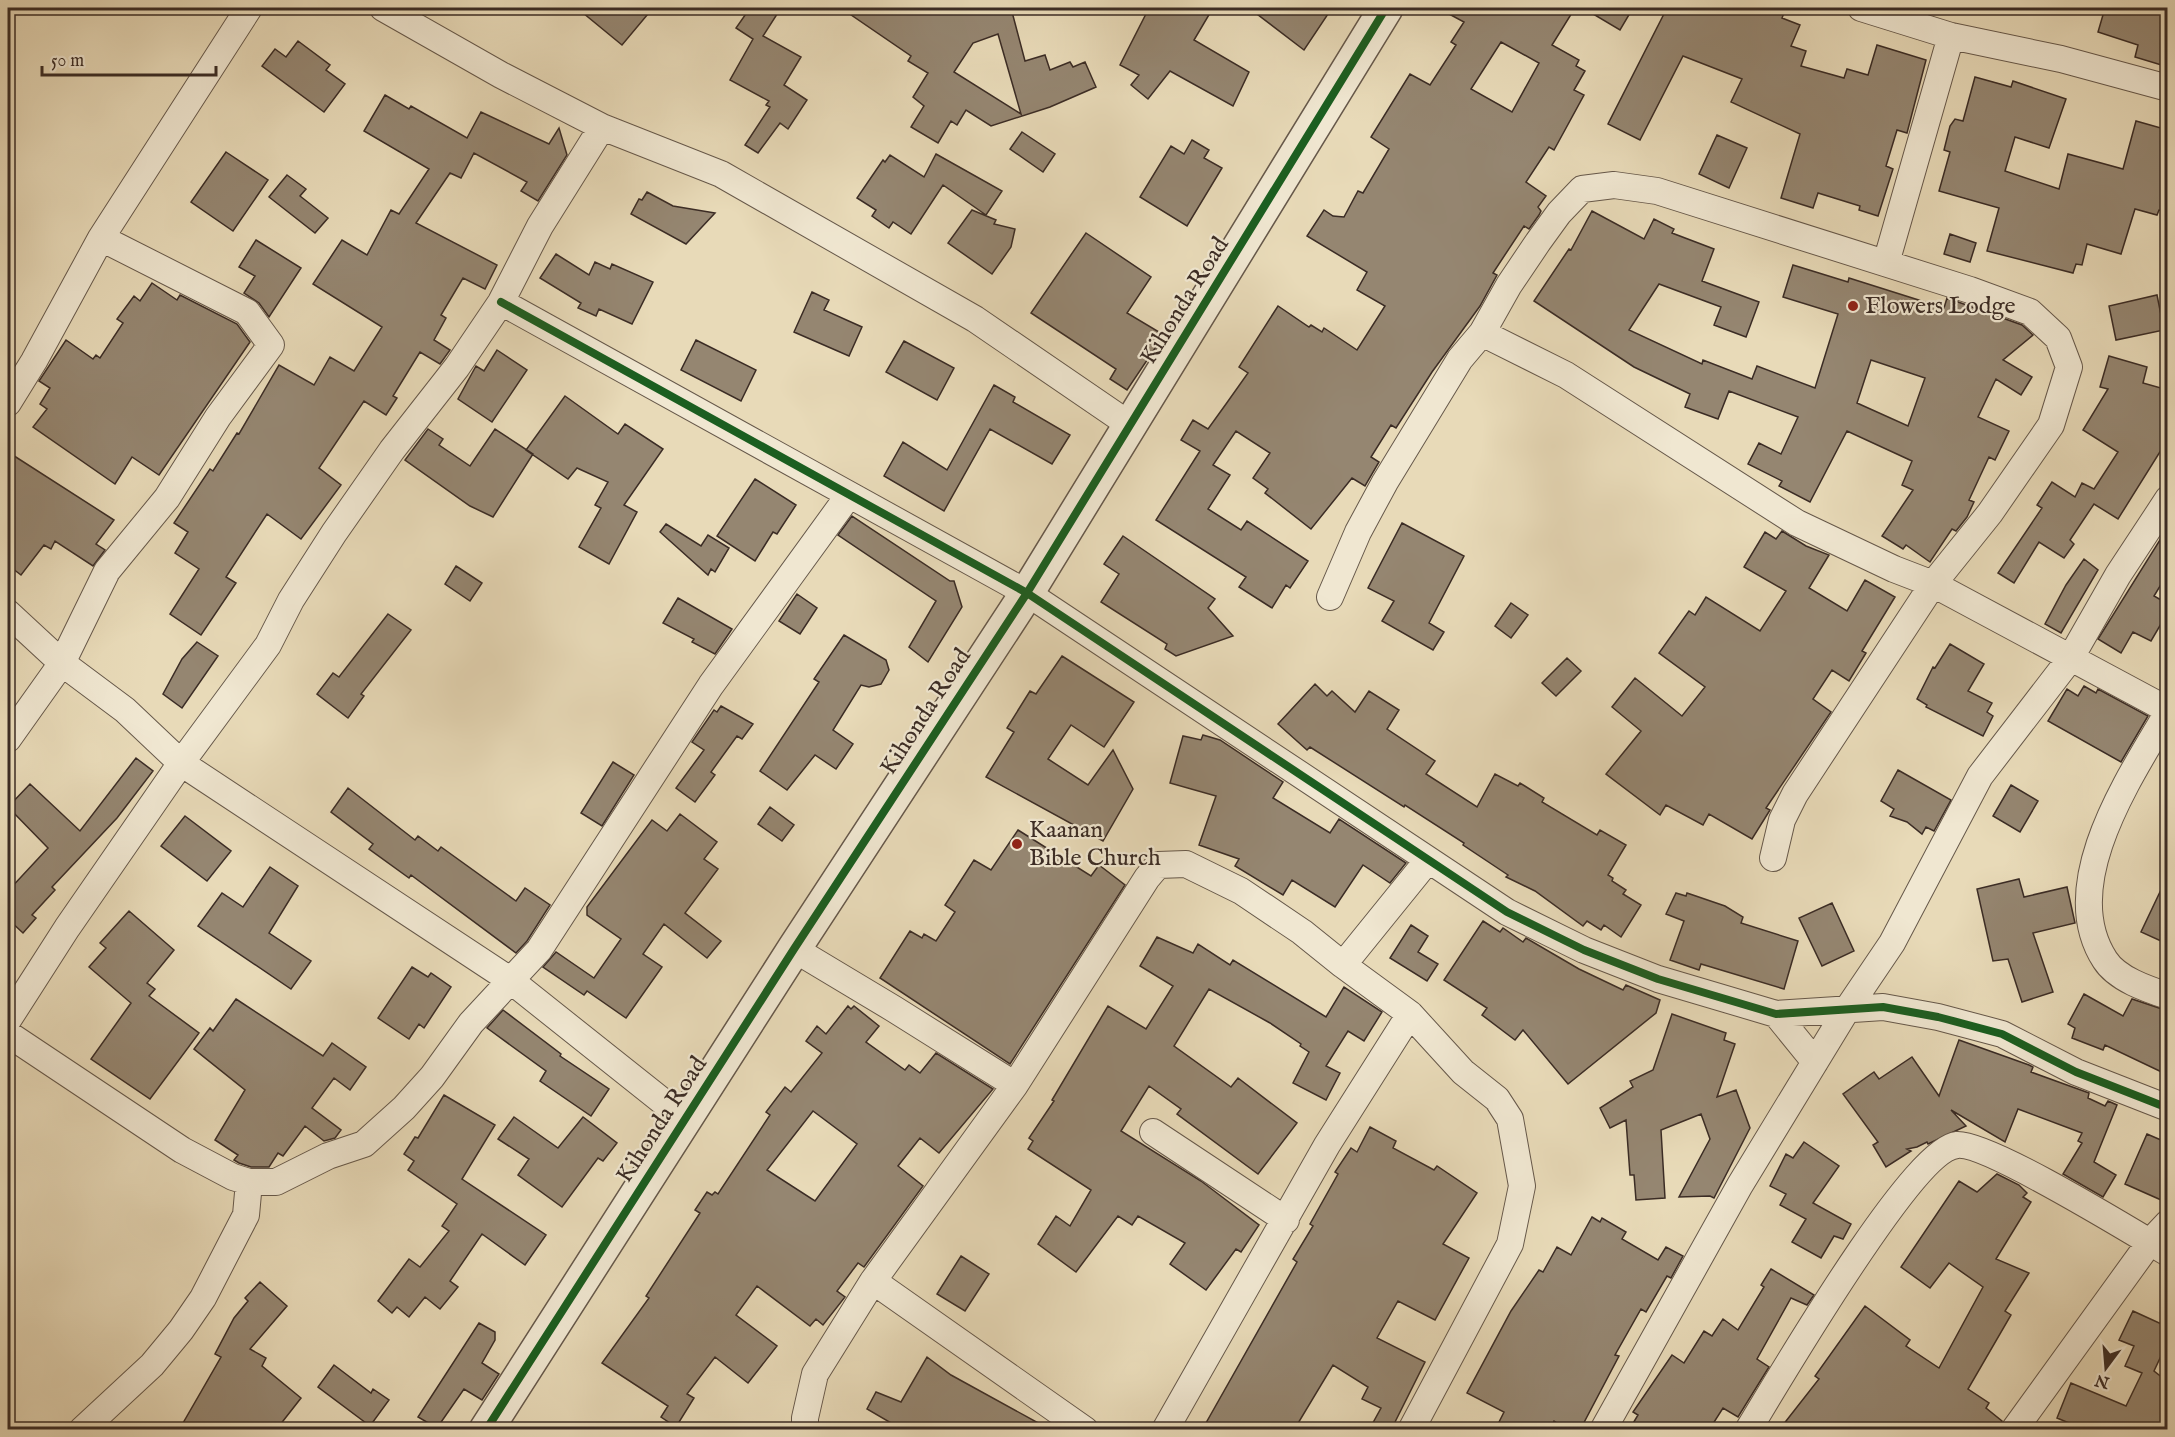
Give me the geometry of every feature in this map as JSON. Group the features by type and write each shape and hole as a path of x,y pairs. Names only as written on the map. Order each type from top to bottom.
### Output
{"street":[{"path":"8,403 34,361 101,238 249,8"},
{"path":"383,8 501,75 602,127 731,180 975,319 1130,425"},
{"name":"Kihonda Road","path":"486,1430 794,949 1027,593 1386,8"},
{"path":"1862,8 1951,36 2061,59 2168,88"},
{"path":"1886,263 1951,36"},
{"path":"8,1020 67,928 181,763 268,645 291,600 334,533 392,450 457,367 501,302 540,225 602,127"},
{"path":"1330,597 1359,532 1385,482 1460,359 1482,333 1538,242 1559,213 1582,189 1614,185 1657,191 1886,263 2030,312 2058,338 2069,367 2051,425 1990,513 1933,584 1795,794 1782,820 1773,858"},
{"path":"8,739 62,663 107,571 167,498 218,417 271,345 247,312 101,238"},
{"path":"501,302 1027,593 1507,912 1584,950 1658,979 1776,1014 1883,1007 1938,1017 2002,1034 2076,1071 2168,1108"},
{"path":"1482,333 1566,375 1797,523 1894,569 1933,584 2168,711 2113,807 2088,886 2093,932 2106,961 2138,986 2168,996"},
{"path":"8,1034 182,1150 233,1177 249,1182 276,1182 328,1156 364,1144 404,1108 432,1077 471,1023 539,950 711,685 849,495"},
{"path":"1603,1430 1740,1185 1846,1011 1892,943 1980,776 2070,659 2118,575 2168,500"},
{"path":"8,613 62,663 125,710 181,763 510,980 686,1120"},
{"path":"1343,965 1428,860"},
{"path":"805,1430 805,1418 815,1374 873,1281 1016,1085 1130,902 1158,865 1186,864 1241,891 1302,932 1410,1014 1463,1072 1497,1099 1510,1119 1522,1186 1510,1244 1411,1430"},
{"path":"794,949 1016,1085"},
{"path":"1166,1430 1327,1145 1410,1014"},
{"path":"1776,1014 1815,1062"},
{"path":"1153,1132 1286,1220"},
{"path":"1748,1430 1866,1240 1931,1160 1951,1147 1963,1146 2006,1163 2159,1248"},
{"path":"82,1430 152,1365 198,1306 246,1215 249,1182"},
{"path":"2014,1430 2159,1248 2168,1223"},
{"path":"873,1281 1085,1430"}],"building":[{"path":"577,8 653,8 622,45"},
{"path":"750,8 781,8 763,36 801,57 784,85 807,100 788,129 780,123 758,153 745,145 770,107 766,105 769,101 730,80 753,39 736,28"},
{"path":"841,8 1011,8 1025,61 1045,55 1050,70 1070,62 1073,67 1085,62 1096,87 1050,107 991,126 966,110 957,125 951,121 938,143 911,127 924,106 913,97 928,73 908,61 911,56","holes":["998,34 1021,114 954,72 973,43"]},
{"path":"1149,8 1213,8 1194,40 1249,72 1233,106 1170,71 1148,99 1131,85 1139,75 1120,65"},
{"path":"1249,8 1332,8 1304,50"},
{"path":"1438,8 1575,8 1552,45 1579,60 1576,66 1585,71 1574,90 1584,95 1554,150 1549,147 1526,182 1546,196 1538,207 1541,211 1539,215 1529,229 1524,226 1493,273 1497,275 1480,306 1432,372 1396,428 1391,425 1371,457 1379,462 1365,486 1352,478 1311,529 1265,493 1268,489 1253,478 1270,453 1236,431 1213,465 1230,475 1208,509 1241,530 1247,521 1308,561 1290,588 1286,585 1272,608 1239,587 1246,577 1156,520 1200,451 1181,440 1193,420 1208,429 1248,373 1239,367 1278,306 1309,327 1311,325 1322,332 1324,328 1357,350 1385,306 1357,290 1367,272 1307,236 1324,210 1333,216 1344,217 1358,191 1363,193 1389,149 1371,137 1410,74 1430,85 1456,45 1451,42 1464,22","holes":["1501,42 1539,63 1512,112 1471,89"]},
{"path":"1583,8 1633,8 1620,30"},
{"path":"1667,8 1771,8 1784,13 1782,18 1800,25 1791,46 1806,51 1801,66 1844,78 1847,69 1868,75 1877,45 1926,60 1907,133 1897,130 1886,166 1893,169 1878,216 1859,210 1860,206 1818,193 1813,208 1781,198 1800,134 1731,102 1742,79 1683,56 1640,140 1608,124"},
{"path":"2105,8 2168,8 2168,67 2135,57 2138,45 2098,32"},
{"path":"298,41 330,65 326,70 345,84 324,112 262,66 275,49 286,57"},
{"path":"1975,77 2011,87 2013,81 2066,99 2049,148 2015,137 2005,171 2059,189 2068,154 2123,169 2136,121 2168,130 2168,212 2159,210 2157,215 2135,209 2121,254 2087,244 2082,265 2076,264 2073,273 1987,251 1999,208 1939,191 1950,152 1944,150 1950,126 1955,119 1963,121"},
{"path":"385,95 409,109 411,106 467,138 481,112 549,144 559,128 567,155 538,201 521,191 527,182 474,153 461,178 450,173 416,223 497,265 485,289 463,278 441,315 446,318 434,340 450,350 440,364 420,352 393,396 397,398 386,415 364,401 319,468 341,485 301,539 267,514 226,577 236,583 201,635 170,614 199,569 175,553 188,532 174,523 210,469 213,471 237,433 239,434 279,365 314,385 330,357 354,371 382,327 313,284 342,240 367,255 391,210 399,214 429,169 364,131"},
{"path":"1022,132 1055,154 1043,172 1010,149"},
{"path":"1717,135 1747,148 1729,188 1699,174"},
{"path":"1192,140 1209,150 1204,158 1222,168 1187,226 1140,197 1171,146 1184,154"},
{"path":"226,152 268,180 233,231 191,202"},
{"path":"936,154 1002,191 986,215 943,185 911,234 893,222 889,228 872,216 876,210 857,198 883,160 885,162 890,155 924,177"},
{"path":"287,175 306,189 300,196 328,218 315,233 269,197"},
{"path":"647,192 673,206 715,213 686,244 631,214 639,199 642,200"},
{"path":"972,210 996,220 994,224 1015,229 1011,247 992,274 948,243"},
{"path":"1592,211 1644,239 1654,219 1674,229 1672,233 1714,249 1702,281 1759,302 1746,337 1714,325 1721,307 1659,284 1629,330 1702,364 1703,360 1752,379 1757,366 1815,388 1838,314 1783,297 1793,265 1848,282 1849,278 1944,308 1947,298 2022,325 2033,335 2003,360 2032,377 2021,395 1996,379 1978,417 2009,431 1995,460 1989,457 1969,500 1974,502 1967,517 1956,531 1952,529 1930,562 1906,545 1903,549 1882,536 1913,490 1902,485 1912,461 1847,431 1810,502 1779,486 1782,481 1748,464 1759,443 1781,454 1798,417 1729,391 1718,419 1685,407 1690,394 1634,367 1534,301 1569,249 1571,250","holes":["1871,360 1925,378 1908,426 1857,403"]},
{"path":"1086,233 1151,277 1127,313 1164,335 1127,390 1110,379 1116,369 1031,313"},
{"path":"1950,234 1976,243 1970,262 1944,254"},
{"path":"256,240 301,268 269,317 259,303 244,293 255,276 239,267"},
{"path":"556,254 589,275 595,262 610,269 612,264 653,282 632,324 599,309 596,316 578,308 581,303 540,278"},
{"path":"152,283 177,300 180,295 237,324 250,342 159,475 132,457 115,484 33,427 47,409 40,404 50,388 39,381 66,340 93,359 96,355 100,358 123,323 117,319 134,296 140,301"},
{"path":"812,292 829,300 824,310 862,327 849,356 794,332"},
{"path":"2157,295 2164,330 2116,340 2109,306"},
{"path":"696,340 756,370 741,401 681,370"},
{"path":"904,341 954,368 937,400 886,372"},
{"path":"497,350 527,370 492,422 458,399 476,366 484,371"},
{"path":"2109,356 2147,367 2143,383 2168,390 2168,439 2118,519 2094,504 2070,540 2074,544 2064,558 2039,542 2014,583 1998,573 2042,508 2037,505 2052,482 2075,497 2082,483 2094,489 2118,452 2083,430 2108,389 2100,387"},
{"path":"994,385 1015,397 1013,402 1070,435 1052,464 990,429 944,511 884,476 903,442 947,470"},
{"path":"565,396 618,434 625,424 663,449 624,505 637,512 609,564 579,547 601,508 595,505 608,482 577,468 568,479 526,450"},
{"path":"428,429 443,439 439,445 470,466 495,429 533,454 493,517 470,506 405,460"},
{"path":"8,452 114,520 96,544 105,550 93,566 55,541 51,549 44,545 21,575 8,565"},
{"path":"755,479 796,505 777,534 773,532 755,561 717,536"},
{"path":"852,516 950,581 954,581 962,607 928,662 909,647 936,601 838,535"},
{"path":"1402,523 1464,556 1429,623 1444,632 1433,650 1382,621 1394,601 1368,588"},
{"path":"666,524 701,546 708,535 729,548 715,572 711,569 708,575 660,532"},
{"path":"2168,527 2168,573 2154,596 2168,604 2168,612 2151,641 2133,632 2121,653 2098,639"},
{"path":"1782,531 1806,546 1829,555 1809,588 1847,611 1865,580 1895,597 1862,651 1866,653 1849,681 1832,670 1813,699 1831,712 1766,808 1770,810 1752,839 1709,814 1703,825 1666,805 1660,815 1606,774 1641,731 1612,707 1635,678 1682,716 1705,687 1659,653 1689,611 1695,615 1706,597 1760,631 1786,591 1744,567 1765,532 1776,539"},
{"path":"1123,536 1215,599 1208,608 1233,636 1176,656 1165,649 1167,644 1101,602 1119,574 1104,564"},
{"path":"2084,559 2098,570 2061,633 2045,624 2066,585"},
{"path":"456,566 482,583 470,601 445,584"},
{"path":"797,594 817,608 800,634 779,621"},
{"path":"678,598 732,629 715,654 692,642 694,639 663,623"},
{"path":"1511,603 1528,615 1511,638 1495,626"},
{"path":"388,614 411,630 361,694 364,696 348,718 317,694 333,673 339,677"},
{"path":"844,635 886,660 889,670 881,684 869,687 861,685 833,730 853,744 836,769 815,755 787,790 760,771 819,682 814,679"},
{"path":"197,642 218,656 182,708 163,694 182,659"},
{"path":"1950,644 1984,664 1968,691 1992,703 1987,712 1993,716 1983,736 1926,707 1927,705 1917,699 1933,667 1935,668"},
{"path":"1062,656 1134,702 1104,747 1071,725 1048,759 1088,785 1113,750 1133,789 1103,841 986,777 1014,732 1007,728 1030,691 1036,694"},
{"path":"1567,658 1581,671 1556,696 1542,683"},
{"path":"1315,684 1327,696 1332,691 1355,712 1369,691 1399,710 1387,729 1435,761 1426,774 1477,807 1495,774 1518,786 1520,783 1544,798 1542,802 1597,835 1600,830 1626,845 1608,875 1613,878 1612,881 1626,890 1623,894 1641,905 1621,937 1604,925 1601,930 1587,921 1583,926 1535,891 1506,877 1508,875 1463,845 1464,843 1405,805 1404,807 1310,747 1307,750 1278,724"},
{"path":"2084,686 2096,693 2098,689 2148,716 2121,762 2048,721 2067,689 2078,696"},
{"path":"721,706 753,724 742,739 737,736 711,772 715,775 695,802 676,788 704,750 692,742 714,710 717,712"},
{"path":"1203,735 1220,740 1283,782 1273,798 1330,833 1339,819 1406,863 1390,883 1363,865 1335,907 1292,880 1283,895 1235,866 1239,859 1199,845 1216,796 1170,783 1183,736 1201,740"},
{"path":"136,758 153,771 117,818 52,887 55,890 32,915 36,918 23,933 8,919 8,891 48,848 8,807 30,784 80,831"},
{"path":"613,762 634,775 602,826 581,813"},
{"path":"1898,770 1951,800 1934,831 1926,827 1922,834 1907,822 1890,816 1894,809 1881,801"},
{"path":"2011,785 2038,801 2020,832 1993,816"},
{"path":"348,788 415,840 418,836 438,851 441,847 516,901 525,888 550,905 527,941 516,953 411,875 409,878 369,849 373,844 331,812"},
{"path":"770,807 794,825 782,841 758,824"},
{"path":"680,814 717,842 704,859 718,869 685,913 721,941 707,958 664,924 643,954 662,967 626,1018 587,991 584,995 543,967 556,952 594,978 621,939 587,915 587,907 652,820 667,831"},
{"path":"185,816 231,851 207,881 161,846"},
{"path":"1018,830 1091,876 1099,865 1125,885 1010,1064 880,978 910,931 922,938 924,934 936,941 955,912 945,905 974,860 991,870"},
{"path":"270,867 298,886 269,933 311,961 291,989 198,926 222,893 243,907"},
{"path":"2168,875 2168,927 2161,941 2141,932"},
{"path":"2019,879 2024,897 2067,887 2075,923 2033,933 2053,992 2022,1002 2008,959 1993,961 1977,889"},
{"path":"1676,893 1686,896 1687,893 1725,906 1743,917 1741,923 1798,941 1784,989 1701,964 1699,970 1670,960 1684,921 1666,914"},
{"path":"1832,903 1854,951 1822,966 1799,918"},
{"path":"129,911 174,950 147,983 155,989 149,996 199,1033 150,1099 91,1059 131,1003 89,967 106,948 100,943"},
{"path":"1483,921 1500,932 1503,928 1523,942 1526,938 1579,969 1623,990 1626,985 1660,1000 1656,1013 1568,1084 1523,1030 1515,1040 1482,1015 1487,1008 1444,980"},
{"path":"1411,925 1428,936 1418,952 1438,964 1427,981 1390,958"},
{"path":"1157,937 1193,953 1198,944 1230,965 1233,960 1326,1017 1344,987 1382,1012 1364,1041 1348,1031 1326,1066 1340,1073 1326,1100 1293,1083 1309,1052 1300,1046 1301,1044 1270,1023 1209,989 1174,1046 1231,1087 1238,1078 1297,1123 1258,1174 1177,1114 1181,1109 1149,1086 1121,1131 1201,1181 1259,1225 1241,1252 1236,1249 1206,1290 1170,1264 1185,1243 1138,1216 1132,1225 1118,1216 1076,1272 1038,1244 1056,1216 1070,1226 1091,1190 1028,1149 1033,1141 1029,1138 1054,1101 1052,1100 1108,1006 1146,1029 1173,986 1140,966"},
{"path":"412,967 428,977 431,973 451,987 424,1028 419,1024 409,1039 378,1018"},
{"path":"2084,994 2123,1016 2132,999 2168,1011 2168,1075 2105,1045 2103,1050 2072,1038 2075,1028 2068,1024"},
{"path":"236,999 323,1056 332,1043 366,1067 350,1090 334,1078 312,1108 341,1130 335,1138 324,1141 305,1126 283,1156 278,1153 269,1167 251,1167 239,1163 234,1160 238,1155 215,1140 245,1090 194,1049 210,1028 213,1031"},
{"path":"848,1006 851,1009 854,1006 879,1026 866,1042 905,1070 909,1065 920,1073 936,1053 993,1089 939,1153 920,1138 898,1166 923,1186 864,1267 858,1263 837,1291 845,1297 823,1325 816,1319 810,1326 757,1286 736,1315 777,1346 748,1383 715,1357 687,1394 694,1398 676,1427 661,1417 668,1406 602,1363 649,1298 646,1296 700,1213 695,1210 707,1192 712,1195 715,1192 718,1194 770,1115 766,1112 785,1087 791,1092 822,1053 806,1041 817,1026 826,1034","holes":["813,1111 857,1144 815,1201 767,1170"]},
{"path":"503,1010 561,1054 560,1056 609,1089 591,1116 540,1081 546,1071 487,1028"},
{"path":"1672,1014 1726,1033 1724,1040 1735,1044 1717,1097 1736,1090 1750,1128 1714,1198 1710,1196 1679,1197 1710,1139 1701,1114 1661,1130 1665,1198 1636,1200 1634,1175 1630,1175 1626,1120 1610,1128 1600,1108 1633,1087 1630,1081 1653,1070"},
{"path":"1959,1040 2029,1065 2033,1067 2031,1072 2089,1093 2088,1098 2105,1106 2108,1101 2117,1105 2094,1162 2116,1175 2103,1197 2063,1174 2082,1143 2078,1141 2082,1133 2018,1109 2005,1142 1951,1110 1966,1126 1928,1144 1927,1142 1907,1149 1911,1151 1886,1167 1873,1145 1878,1142 1843,1094 1874,1072 1879,1079 1912,1057 1939,1096"},
{"path":"444,1095 495,1125 462,1179 546,1235 525,1265 482,1234 450,1281 458,1287 440,1309 425,1297 409,1317 397,1307 392,1313 378,1301 409,1259 420,1267 449,1231 442,1226 457,1204 408,1170 414,1161 404,1154 415,1137 418,1138"},
{"path":"514,1117 558,1148 583,1117 617,1143 603,1161 598,1158 562,1207 518,1175 529,1159 498,1139"},
{"path":"1370,1127 1396,1141 1393,1148 1434,1170 1437,1166 1477,1193 1443,1244 1469,1258 1435,1320 1398,1301 1377,1338 1425,1362 1391,1430 1369,1430 1381,1408 1362,1399 1368,1387 1333,1365 1294,1430 1202,1430 1297,1262 1293,1259 1313,1226 1310,1224 1338,1174 1335,1172 1351,1148 1357,1152"},
{"path":"2147,1134 2168,1143 2168,1203 2125,1184"},
{"path":"1804,1142 1839,1166 1813,1203 1851,1224 1843,1239 1834,1236 1821,1258 1792,1242 1806,1219 1780,1205 1786,1194 1770,1186 1786,1154 1793,1158"},
{"path":"1997,1174 2019,1185 2027,1193 2023,1197 2031,1202 1996,1259 2029,1273 2005,1311 2011,1315 1968,1389 1989,1403 1986,1408 2002,1421 1999,1430 1779,1430 1819,1379 1815,1376 1865,1306 1910,1340 1906,1346 1939,1368 1983,1287 1949,1263 1930,1288 1901,1267 1959,1181 1977,1192"},
{"path":"1592,1217 1600,1222 1602,1218 1626,1232 1622,1239 1658,1260 1666,1247 1683,1256 1671,1278 1667,1276 1646,1312 1641,1309 1615,1355 1619,1356 1580,1430 1568,1430 1554,1421 1550,1430 1495,1430 1504,1412 1467,1393 1511,1311 1539,1270 1543,1272 1557,1247 1571,1255"},
{"path":"961,1256 989,1274 965,1311 937,1294"},
{"path":"1771,1269 1814,1295 1807,1305 1791,1298 1757,1359 1769,1367 1738,1417 1723,1408 1709,1430 1629,1430 1638,1415 1633,1412 1672,1355 1684,1363 1704,1331 1712,1336 1723,1319 1738,1330 1764,1287 1761,1285"},
{"path":"260,1282 287,1306 250,1349 266,1358 262,1366 301,1398 276,1430 179,1430 221,1357 215,1354 234,1318 248,1301 245,1298"},
{"path":"2133,1311 2168,1327 2168,1341 2154,1371 2168,1382 2168,1430 2086,1430 2057,1418 2071,1383 2126,1406 2142,1373 2125,1366 2134,1346 2119,1340"},
{"path":"479,1323 495,1332 495,1340 482,1363 499,1374 482,1400 464,1389 437,1428 418,1417"},
{"path":"927,1357 951,1375 1051,1430 903,1430 867,1409 876,1392 901,1402"},
{"path":"334,1365 371,1393 373,1389 389,1400 370,1426 318,1387"}],"cycle path":[{"path":"486,1430 794,949 1027,593 1386,8"},
{"path":"501,302 1027,593 1507,912 1584,950 1658,979 1776,1014 1883,1007 1938,1017 2002,1034 2076,1072 2168,1108"}],"place":[{"name":"Flowers Lodge","path":"1853,306"},
{"name":"Kaanan Bible Church","path":"1017,844"}]}
